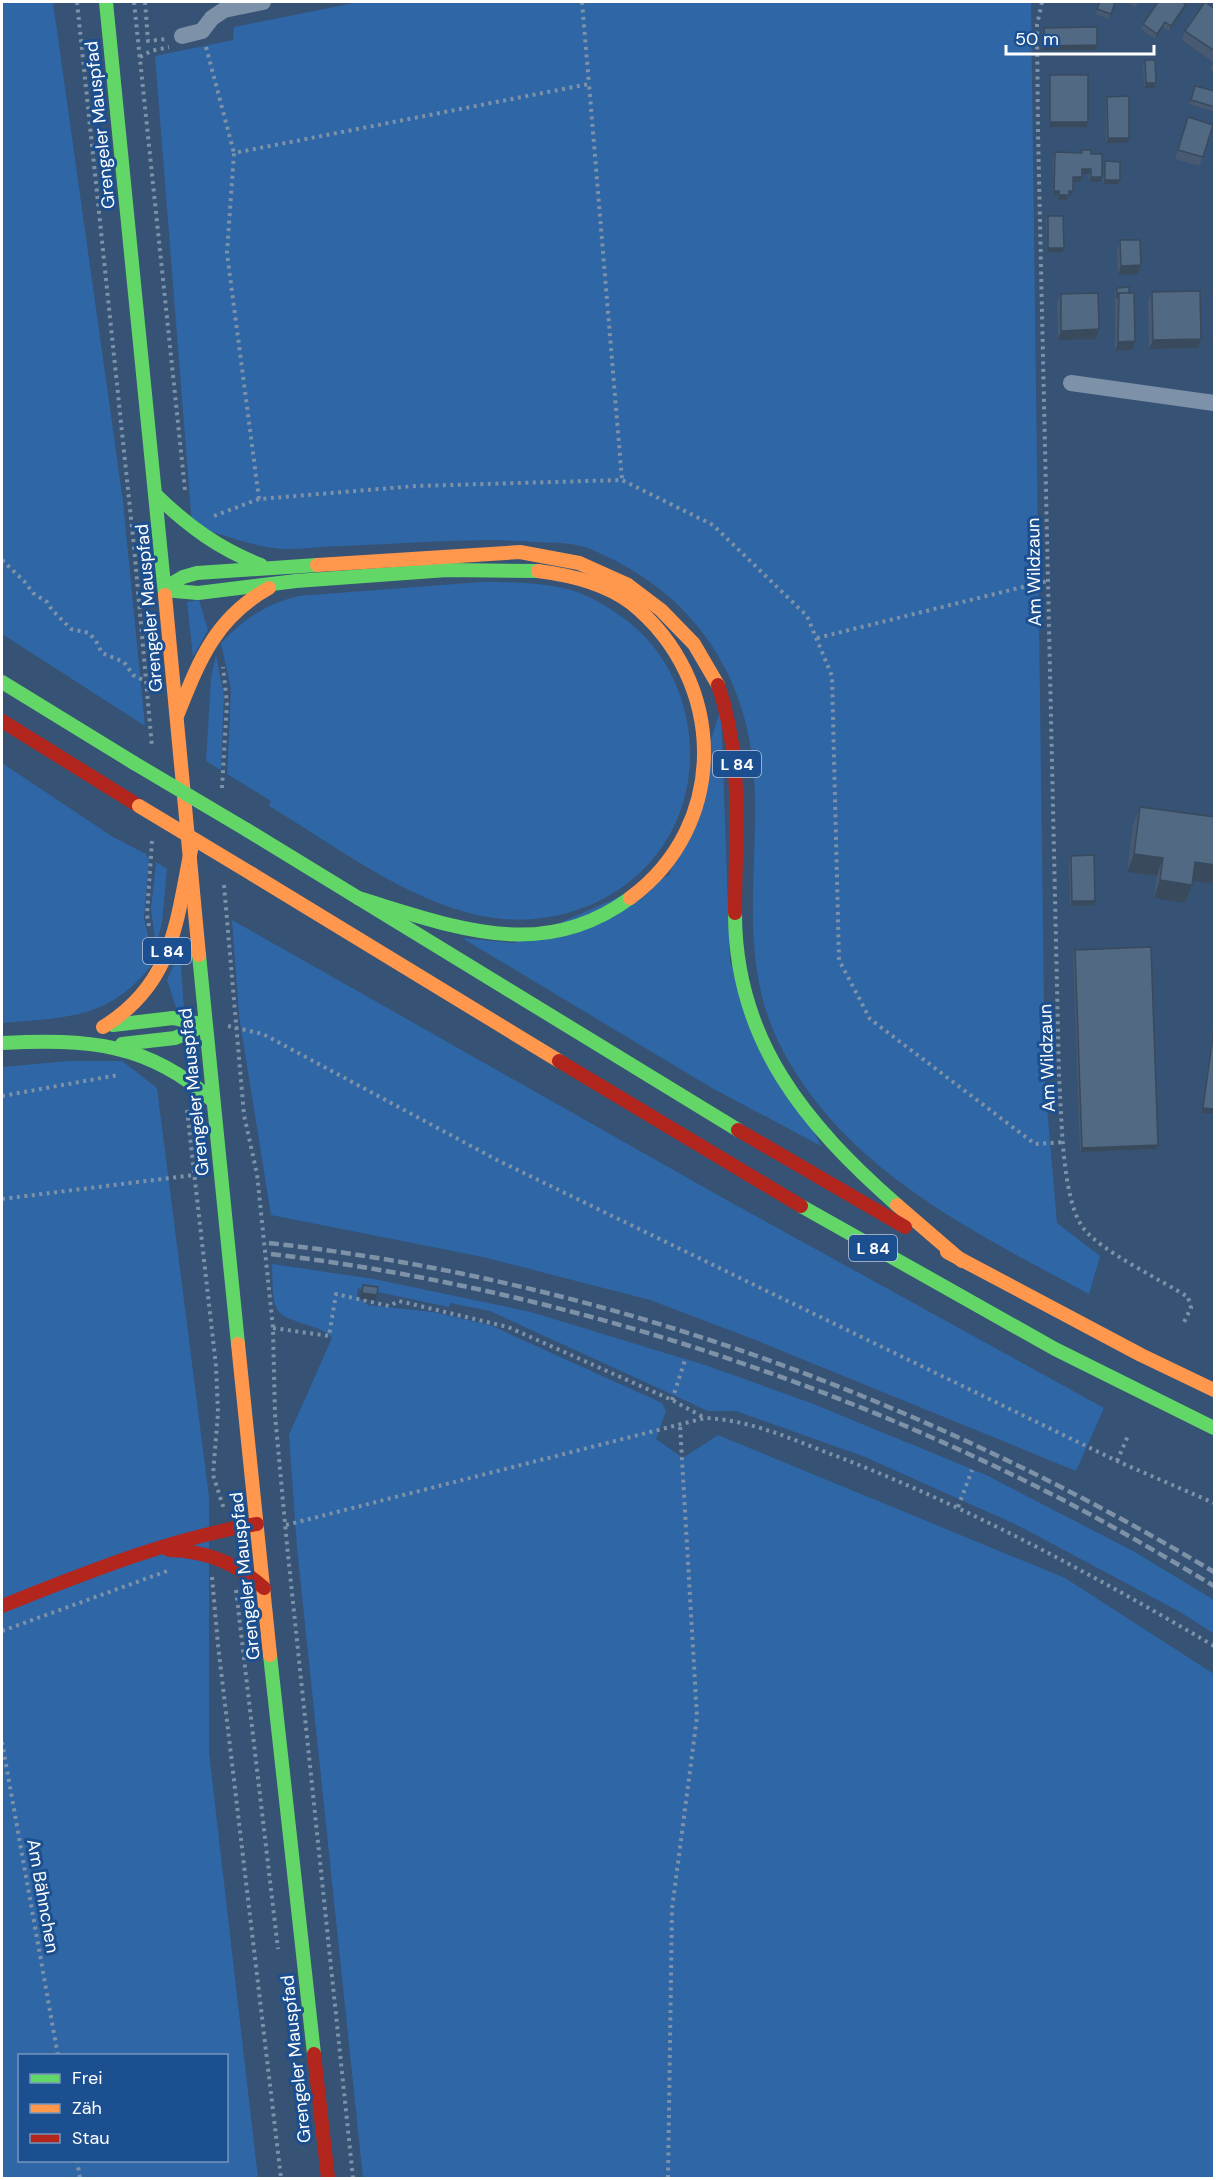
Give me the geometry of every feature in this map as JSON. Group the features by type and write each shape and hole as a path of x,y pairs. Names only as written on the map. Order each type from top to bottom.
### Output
{"main road":[{"name":"Grengeler Mauspfad","path":"106,2 166,587 205,1025 328,2178"},
{"name":"L 84","path":"156,495 207,543 230,555 272,568"},
{"name":"L 84","path":"166,587 183,577 197,573 520,552 555,556 620,578 673,620 711,669 732,726 739,794 735,927 738,963 758,1034 772,1065 815,1125 871,1181 962,1261"},
{"name":"L 84","path":"166,587 175,592 191,593 282,582 481,567 542,568 592,581 617,594 658,629 680,659 699,705 704,735 704,767 694,815 687,833 668,863 648,886 622,906 583,925 542,934 507,936 467,929 358,898"},
{"name":"L 84","path":"177,716 199,660 231,612 251,597 282,582"},
{"name":"L 84","path":"2,682 610,1052 962,1261 1215,1390"},
{"name":"L 84","path":"2,721 711,1152 916,1273 1038,1341 1215,1428"},
{"name":"L 84","path":"2,731 32,740"},
{"name":"L 84","path":"103,1027 131,1011 154,982 170,943 191,850"},
{"name":"L 84","path":"59,1039 103,1027 173,1018 205,1025"},
{"name":"L 84","path":"108,1045 167,1041 186,1035 205,1025"},
{"name":"L 84","path":"2,1043 59,1039 108,1045 139,1054 165,1066 195,1084 213,1101"},
{"path":"2,1606 147,1550 230,1527 258,1524"},
{"path":"147,1550 194,1550 213,1555 246,1571 264,1588"}],"street":[{"path":"182,36 202,31 212,18 224,10 263,2"},
{"path":"1071,383 1215,403"}],"path":[{"path":"77,2 134,547 152,750"},
{"path":"145,2 148,41 182,36"},
{"path":"582,2 622,480"},
{"name":"Am Wildzaun","path":"1042,2 1036,25 1059,1077 1064,1142 1071,1205 1084,1230 1120,1257 1188,1297 1191,1308 1183,1324"},
{"path":"202,31 234,153 227,253 259,499"},
{"path":"140,57 151,51 177,45 182,36"},
{"path":"234,153 589,84"},
{"path":"2,560 33,593 47,602 71,629 89,633 102,653 124,662 133,675 145,681"},
{"path":"817,638 1047,581"},
{"path":"150,935 147,915 153,832"},
{"path":"205,1025 236,1027 263,1034 497,1160 1117,1461 1215,1503"},
{"path":"2,1096 130,1072"},
{"path":"186,1105 216,1366 218,1413 213,1475 230,1527"},
{"path":"2,1199 194,1174"},
{"path":"353,2178 275,1415 273,1328 328,1336 336,1294 389,1306 399,1301 508,1327 672,1400 705,1418"},
{"path":"672,1400 685,1360"},
{"path":"286,1526 705,1418 734,1419 958,1506 1091,1574 1214,1645"},
{"path":"668,2178 672,1909 697,1717 680,1425"},
{"path":"1117,1461 1128,1436"},
{"path":"958,1506 972,1470"},
{"path":"2,1631 178,1567"},
{"path":"219,1574 212,1571 218,1645 281,2178"},
{"path":"235,1581 280,1960"},
{"name":"Am Bähnchen","path":"2,1742 58,2054"},
{"path":"77,2162 80,2178"}],"shaded area":[{"path":"2,2 53,2 123,501 145,726 2,634"},
{"path":"359,2 1031,2 1045,1084 1057,1223 1100,1256 1089,1294 1000,1246 912,1191 872,1160 836,1125 804,1085 778,1041 765,1009 758,976 753,910 754,776 749,737 739,701 725,668 706,637 683,610 656,586 625,566 590,549 570,544 462,541 281,549 253,544 192,526 155,56 233,40 234,27"},
{"path":"481,582 515,582 560,587 578,592 606,606 620,615 650,642 669,669 681,699 689,731 690,764 685,796 674,827 656,855 639,873 600,901 578,910 530,919 506,919 454,909 399,885 345,854 269,806 271,801 227,774 231,689 221,643 239,626 265,608 298,596"},
{"path":"199,600 208,630 193,657 187,602"},
{"path":"216,655 224,695 221,770 206,761 211,678"},
{"path":"721,708 730,962 821,1146 712,1088 462,938 514,943 669,875"},
{"path":"2,763 113,837 146,854 149,859 144,918 154,962 138,981 121,995 86,1012 47,1019 2,1023"},
{"path":"156,862 167,869 162,923 156,946 151,909"},
{"path":"232,920 723,1198 1104,1408 1076,1471 753,1339 650,1300 483,1257 271,1215 239,1016"},
{"path":"180,953 184,1009 177,1010 167,980"},
{"path":"69,1061 122,1061 157,1088 209,1497 209,1752 258,2178 2,2178 2,1067"},
{"path":"272,1264 374,1279 531,1312 708,1366 811,1403 986,1475 1133,1551 1214,1600 1214,1634 1182,1613 1017,1525 865,1457 736,1411 708,1411 490,1311 450,1303 449,1307 358,1288 357,1297 368,1305 433,1312 490,1325 662,1403 666,1411 656,1439 683,1458 718,1435 1065,1578 1214,1674 1214,2178 363,2178 297,1548 289,1435 332,1338 319,1329 285,1317 280,1313 273,1297"}],"building":[{"path":"1100,2 1115,2 1111,14 1097,9"},
{"path":"1158,2 1186,4 1171,26 1165,22 1157,34 1143,24"},
{"path":"1205,2 1215,9 1215,51 1185,31"},
{"path":"1097,27 1097,45 1044,46 1044,28"},
{"path":"1145,60 1155,60 1156,83 1146,83"},
{"path":"1050,75 1088,75 1088,122 1050,122"},
{"path":"1195,86 1215,91 1215,107 1191,100"},
{"path":"1129,96 1129,138 1108,138 1107,97"},
{"path":"1188,117 1213,125 1203,157 1178,150"},
{"path":"1082,150 1091,150 1091,154 1102,154 1102,177 1091,177 1091,169 1082,169 1082,177 1073,177 1073,191 1069,191 1069,195 1059,195 1059,191 1054,191 1055,152 1082,153"},
{"path":"1105,161 1120,162 1120,180 1105,180"},
{"path":"1048,216 1063,216 1064,248 1048,248"},
{"path":"1120,240 1140,240 1141,265 1121,266"},
{"path":"1129,287 1129,293 1119,293 1117,298 1117,288"},
{"path":"1200,291 1201,339 1153,340 1152,292"},
{"path":"1098,293 1099,329 1061,331 1061,294"},
{"path":"1119,293 1134,293 1135,341 1118,342"},
{"path":"1140,807 1215,817 1215,865 1195,862 1192,885 1160,880 1163,858 1134,854"},
{"path":"1094,855 1095,901 1072,901 1071,856"},
{"path":"1151,947 1158,1145 1082,1148 1075,950"},
{"path":"1215,1021 1215,1109 1203,1108"},
{"path":"363,1285 378,1287 377,1295 362,1293"}],"railway":[{"path":"269,1243 394,1261 517,1286 639,1318 759,1357 877,1402 992,1453 1105,1510 1214,1572"},
{"path":"271,1254 367,1268 463,1286 558,1308 652,1334 745,1364 927,1435 1015,1476 1116,1529 1214,1586"}],"traffic: fast":[{"path":"106,2 165,595"},
{"path":"156,495 205,536 231,552 261,565"},
{"path":"317,565 197,573 183,577 166,587 175,591 198,593 296,581 447,570 538,571"},
{"path":"2,682 134,763"},
{"path":"134,763 247,830"},
{"path":"247,830 738,1130"},
{"path":"358,898 462,928 496,933 530,934 563,930 597,918 630,898"},
{"path":"735,913 738,959 748,1001 762,1041 782,1077 833,1144 897,1205"},
{"path":"199,955 238,1344"},
{"path":"113,1025 173,1018 205,1025"},
{"path":"122,1044 175,1038 205,1025"},
{"path":"2,1043 62,1042 115,1048 165,1066 189,1081 213,1101"},
{"path":"801,1206 1055,1349 1214,1428"},
{"path":"270,1655 314,2054"}],"traffic: slow":[{"path":"317,565 520,552 579,563 628,585 661,610 694,644 718,685"},
{"path":"538,571 599,585 631,603 663,635 685,671 699,711 704,752 700,793 686,832 663,868 630,898"},
{"path":"177,716 202,659 222,627 250,600 269,588"},
{"path":"165,595 199,955"},
{"path":"139,806 252,874"},
{"path":"103,1027 126,1010 144,992 158,972 175,927 191,850"},
{"path":"252,874 559,1061"},
{"path":"897,1205 962,1261"},
{"path":"947,1252 1141,1355 1214,1390"},
{"path":"238,1344 270,1655"}],"traffic: jam":[{"path":"718,685 732,741 735,770 735,913"},
{"path":"2,721 139,806"},
{"path":"559,1061 801,1206"},
{"path":"738,1130 905,1227"},
{"path":"2,1606 159,1548 191,1538 257,1524"},
{"path":"169,1550 196,1553 220,1560 232,1565 264,1588"},
{"path":"314,2054 328,2178"}]}
